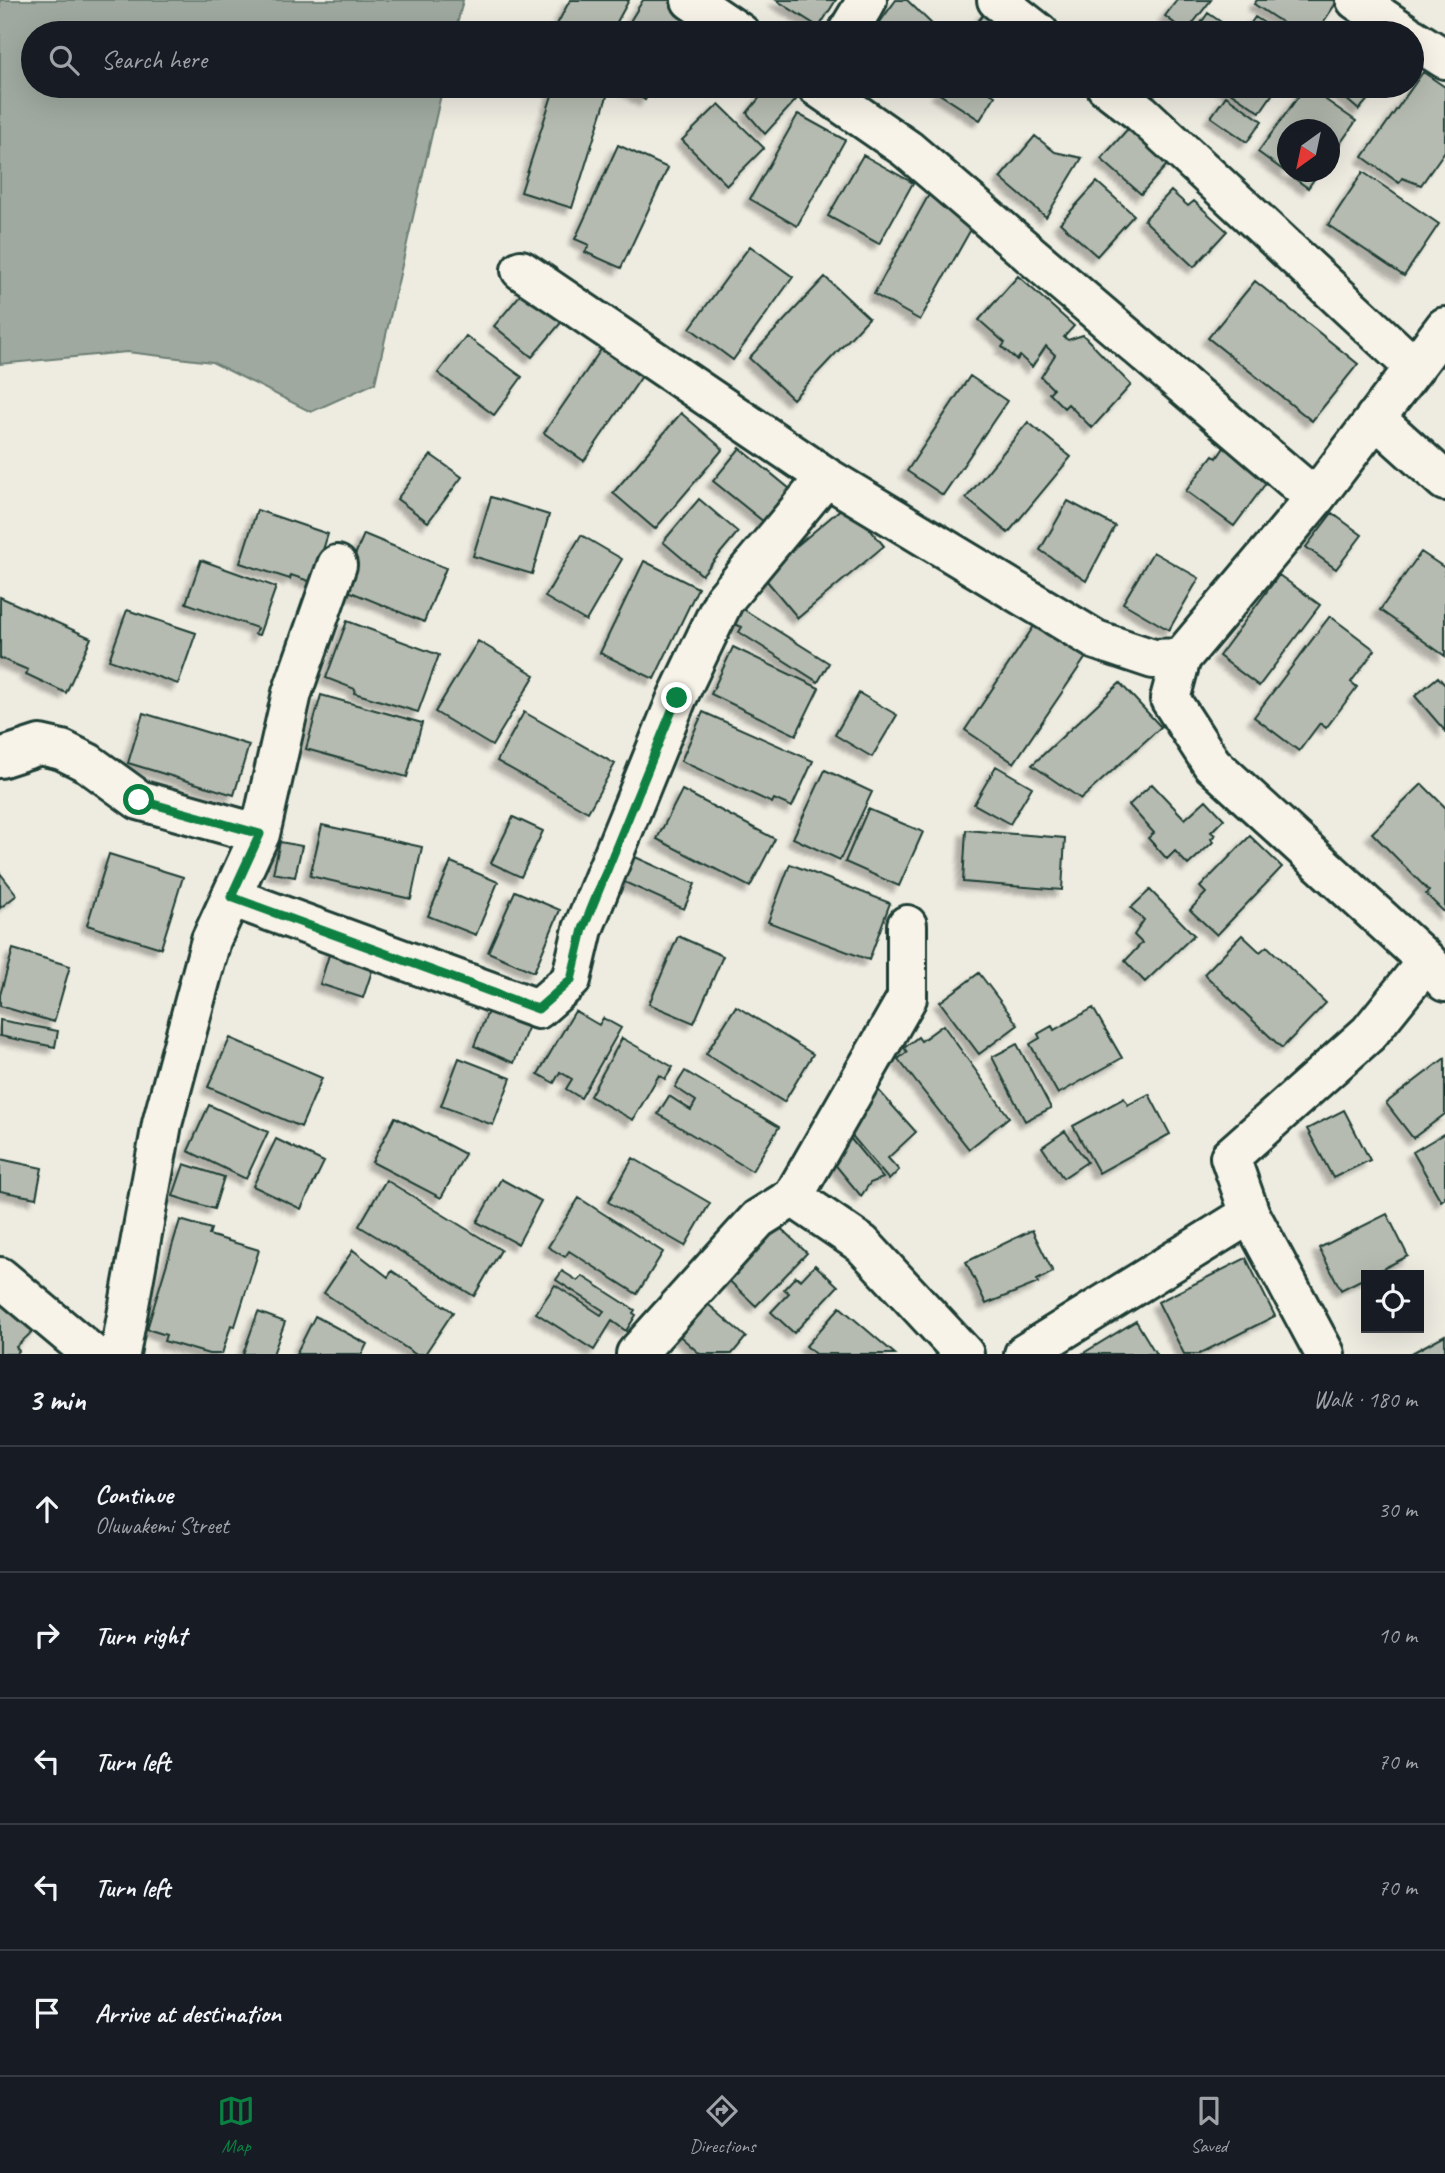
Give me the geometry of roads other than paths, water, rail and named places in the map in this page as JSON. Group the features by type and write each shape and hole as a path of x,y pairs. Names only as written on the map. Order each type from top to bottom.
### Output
{"street":[{"path":"691,0 722,21"},
{"path":"854,21 867,0"},
{"path":"997,0 1024,21"},
{"path":"1356,0 1387,21"},
{"path":"1424,46 1445,59"},
{"path":"833,98 907,149 1315,498"},
{"path":"1122,98 1415,367"},
{"path":"521,270 826,477 1096,640 1153,659 1181,658"},
{"path":"1325,1354 1250,1214 1230,1157 1436,972 1212,764 1170,699 1181,658 1315,498 1445,327"},
{"path":"1375,418 1445,481"},
{"path":"231,897 538,1009 571,980 583,929 677,698 724,600 826,477"},
{"path":"120,1354 162,1124 211,940 260,834 292,693 337,565"},
{"path":"0,758 40,745 62,750 88,763 139,800 260,834"},
{"path":"636,1354 758,1219 793,1198 906,998 906,925"},
{"path":"793,1198 862,1244 964,1354"},
{"path":"1024,1354 1250,1214"},
{"path":"0,1277 92,1354"}]}
